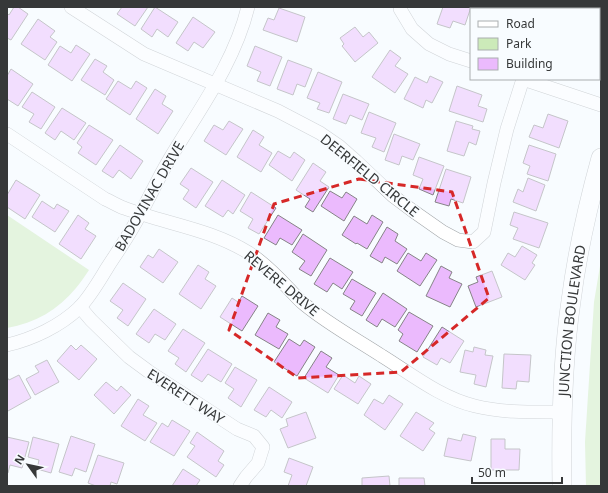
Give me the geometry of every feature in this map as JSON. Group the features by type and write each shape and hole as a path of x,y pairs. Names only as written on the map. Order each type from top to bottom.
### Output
{"main road":[{"name":"JUNCTION BOULEVARD","path":"562,486 562,389 571,301 582,234 601,158"}],"street":[{"name":"DEERFIELD CIRCLE","path":"71,7 144,54 278,112 320,134 339,146 412,211 443,232 458,240 473,242 484,232 505,136 523,80"},
{"name":"BADOVINAC DRIVE","path":"7,345 29,339 64,320 80,307 93,290 132,228 168,161 223,71 238,40 248,7"},
{"path":"400,9 412,29 429,44 449,54 470,62"},
{"path":"526,80 601,105"},
{"name":"REVERE DRIVE","path":"7,134 106,199 123,208 204,232 225,240 250,253 271,270 303,303 324,319 432,388 455,400 494,410 514,412 562,412"},
{"name":"EVERETT WAY","path":"80,307 91,320 129,357 148,371 238,429 254,436 263,447 258,463 240,486"}],"highlighted area":[{"path":"359,179 452,192 489,298 401,372 298,378 229,330 274,204"}],"green space":[{"path":"7,215 89,270 80,284 62,303 54,309 27,323 7,328"},
{"path":"601,260 601,486 586,486 585,442 594,302"}],"building":[{"path":"14,7 18,7 28,14 11,40 7,38 7,13 9,15"},
{"path":"122,7 148,7 135,26 117,14"},
{"path":"155,7 178,22 168,37 157,29 152,37 141,29"},
{"path":"443,7 471,7 465,25 453,21 450,28 437,24"},
{"path":"492,7 521,7 520,8"},
{"path":"587,7 601,7 601,12 600,8"},
{"path":"279,8 305,17 297,42 263,30 268,18 274,20"},
{"path":"600,16 601,17 600,30"},
{"path":"193,17 215,32 203,48 194,42 188,51 176,43"},
{"path":"38,19 55,31 50,37 57,42 45,60 21,44"},
{"path":"355,27 363,37 369,32 378,43 355,62 342,46 344,44 340,38"},
{"path":"76,45 90,54 72,81 48,65 60,46 71,53"},
{"path":"255,46 282,57 270,86 257,81 261,72 247,66"},
{"path":"390,50 401,58 395,66 408,74 395,93 372,77"},
{"path":"95,59 107,66 103,72 114,80 105,95 81,80"},
{"path":"288,60 312,69 305,87 297,84 293,95 277,89"},
{"path":"11,69 33,84 18,106 7,99 7,76"},
{"path":"318,72 342,82 329,113 317,109 320,103 307,98"},
{"path":"430,76 443,82 432,103 426,100 423,108 404,99 415,77 427,83"},
{"path":"118,81 131,89 136,81 147,88 130,115 106,99"},
{"path":"457,86 482,95 478,106 487,109 483,122 449,111"},
{"path":"155,89 166,96 162,104 173,111 158,134 136,119"},
{"path":"32,92 55,107 41,129 29,122 34,114 22,107"},
{"path":"343,94 369,104 362,120 350,115 346,124 333,119"},
{"path":"62,108 86,123 74,140 61,131 55,140 45,133"},
{"path":"369,112 396,123 384,152 372,147 376,138 361,133"},
{"path":"548,114 568,121 559,148 529,137 534,125 543,128"},
{"path":"229,121 243,129 226,155 204,141 214,125 223,130"},
{"path":"456,121 473,126 472,129 480,131 476,145 469,142 464,156 447,151"},
{"path":"89,125 113,140 96,165 78,153 82,147 77,143"},
{"path":"253,130 264,137 259,145 272,153 261,172 237,157"},
{"path":"394,134 420,144 413,160 402,156 399,165 385,160"},
{"path":"120,145 143,161 131,179 119,170 113,178 102,171"},
{"path":"529,145 556,154 548,181 527,174 530,166 523,163"},
{"path":"278,151 290,158 294,152 305,160 292,181 269,165"},
{"path":"419,157 444,166 433,195 419,189 423,179 413,175"},
{"path":"313,163 326,172 320,181 329,187 313,212 305,207 310,199 296,190"},
{"path":"191,168 213,182 196,208 183,199 189,190 180,184"},
{"path":"446,169 471,177 463,203 451,199 449,206 435,202"},
{"path":"528,178 545,185 536,211 513,202 518,189 523,192"},
{"path":"16,180 40,195 25,219 7,207 7,195"},
{"path":"222,180 245,195 233,214 228,210 223,217 205,206"},
{"path":"330,191 342,198 346,192 357,199 344,221 321,206"},
{"path":"251,192 276,208 259,234 248,228 253,219 240,211"},
{"path":"42,201 54,209 57,204 69,211 55,232 32,217"},
{"path":"514,212 548,223 539,248 513,239 518,228 510,225"},
{"path":"78,215 89,223 85,229 96,236 81,259 59,244"},
{"path":"278,215 302,230 292,245 280,238 276,245 264,238"},
{"path":"372,215 383,222 367,249 342,235 354,216 367,224"},
{"path":"387,227 398,234 395,241 407,249 397,264 385,257 382,263 370,256"},
{"path":"303,234 327,250 311,276 299,269 305,261 292,252"},
{"path":"522,246 537,255 532,263 535,265 525,280 501,265 508,253 515,257"},
{"path":"159,249 178,262 163,283 140,267 148,255 153,258"},
{"path":"408,253 421,261 426,253 437,260 420,286 397,271"},
{"path":"330,258 353,272 342,289 333,283 327,292 314,284"},
{"path":"198,265 209,272 205,279 216,286 201,309 179,294"},
{"path":"441,266 452,272 449,278 462,284 450,307 426,296"},
{"path":"492,271 502,297 476,307 468,286 478,282 476,277"},
{"path":"352,279 376,293 362,316 350,309 355,301 343,294"},
{"path":"123,283 146,299 128,326 117,318 123,310 110,301"},
{"path":"383,293 407,309 395,327 382,319 377,327 366,320"},
{"path":"242,296 258,306 242,331 220,317 232,298 238,302"},
{"path":"154,309 176,324 165,340 155,334 149,343 136,334"},
{"path":"409,312 433,326 417,352 399,341 403,334 398,330"},
{"path":"268,313 280,320 276,327 288,334 279,349 255,335"},
{"path":"442,327 464,341 450,363 441,358 437,365 423,357"},
{"path":"183,329 205,343 186,372 175,364 179,358 168,351"},
{"path":"289,339 300,346 304,340 315,347 297,376 274,362"},
{"path":"71,345 76,350 81,345 97,359 79,380 57,361"},
{"path":"474,347 486,350 485,355 493,356 486,387 474,384 476,375 460,372 465,350 473,352"},
{"path":"208,349 232,364 221,382 208,374 202,382 191,375"},
{"path":"321,351 332,358 326,367 339,375 328,393 304,378"},
{"path":"504,354 531,355 529,382 517,381 516,389 502,388"},
{"path":"47,360 59,382 35,395 26,379 39,372 35,366"},
{"path":"235,367 257,380 241,407 228,398 234,389 225,383"},
{"path":"19,375 31,398 8,411 7,377 9,380"},
{"path":"343,375 355,383 359,376 371,384 358,404 334,389"},
{"path":"106,382 117,391 121,386 131,395 114,414 94,395"},
{"path":"269,387 292,402 282,418 271,410 266,417 254,410"},
{"path":"389,395 403,404 385,430 364,415 374,399 383,404"},
{"path":"138,399 149,406 143,415 157,423 145,441 121,426"},
{"path":"306,412 316,438 288,448 280,429 288,426 286,419"},
{"path":"416,412 434,423 429,429 435,433 423,451 400,436"},
{"path":"172,420 190,431 174,456 150,442 162,423 168,427"},
{"path":"197,432 224,451 218,461 224,465 216,477 187,457 195,446 190,443"},
{"path":"463,434 476,437 471,461 444,456 448,438 461,441"},
{"path":"71,436 95,444 86,472 75,468 72,476 59,472"},
{"path":"7,437 29,442 22,468 10,465 8,473 7,473"},
{"path":"33,437 59,444 51,473 37,469 39,460 28,457"},
{"path":"491,439 505,439 505,449 520,449 519,470 491,470"},
{"path":"98,455 124,463 117,484 111,482 110,486 96,486 88,483"},
{"path":"289,458 313,467 306,486 288,486 292,475 284,472"},
{"path":"183,469 200,480 196,486 172,486"},
{"path":"389,476 390,486 362,486 362,478"},
{"path":"399,478 424,478 425,486 399,486"}]}
